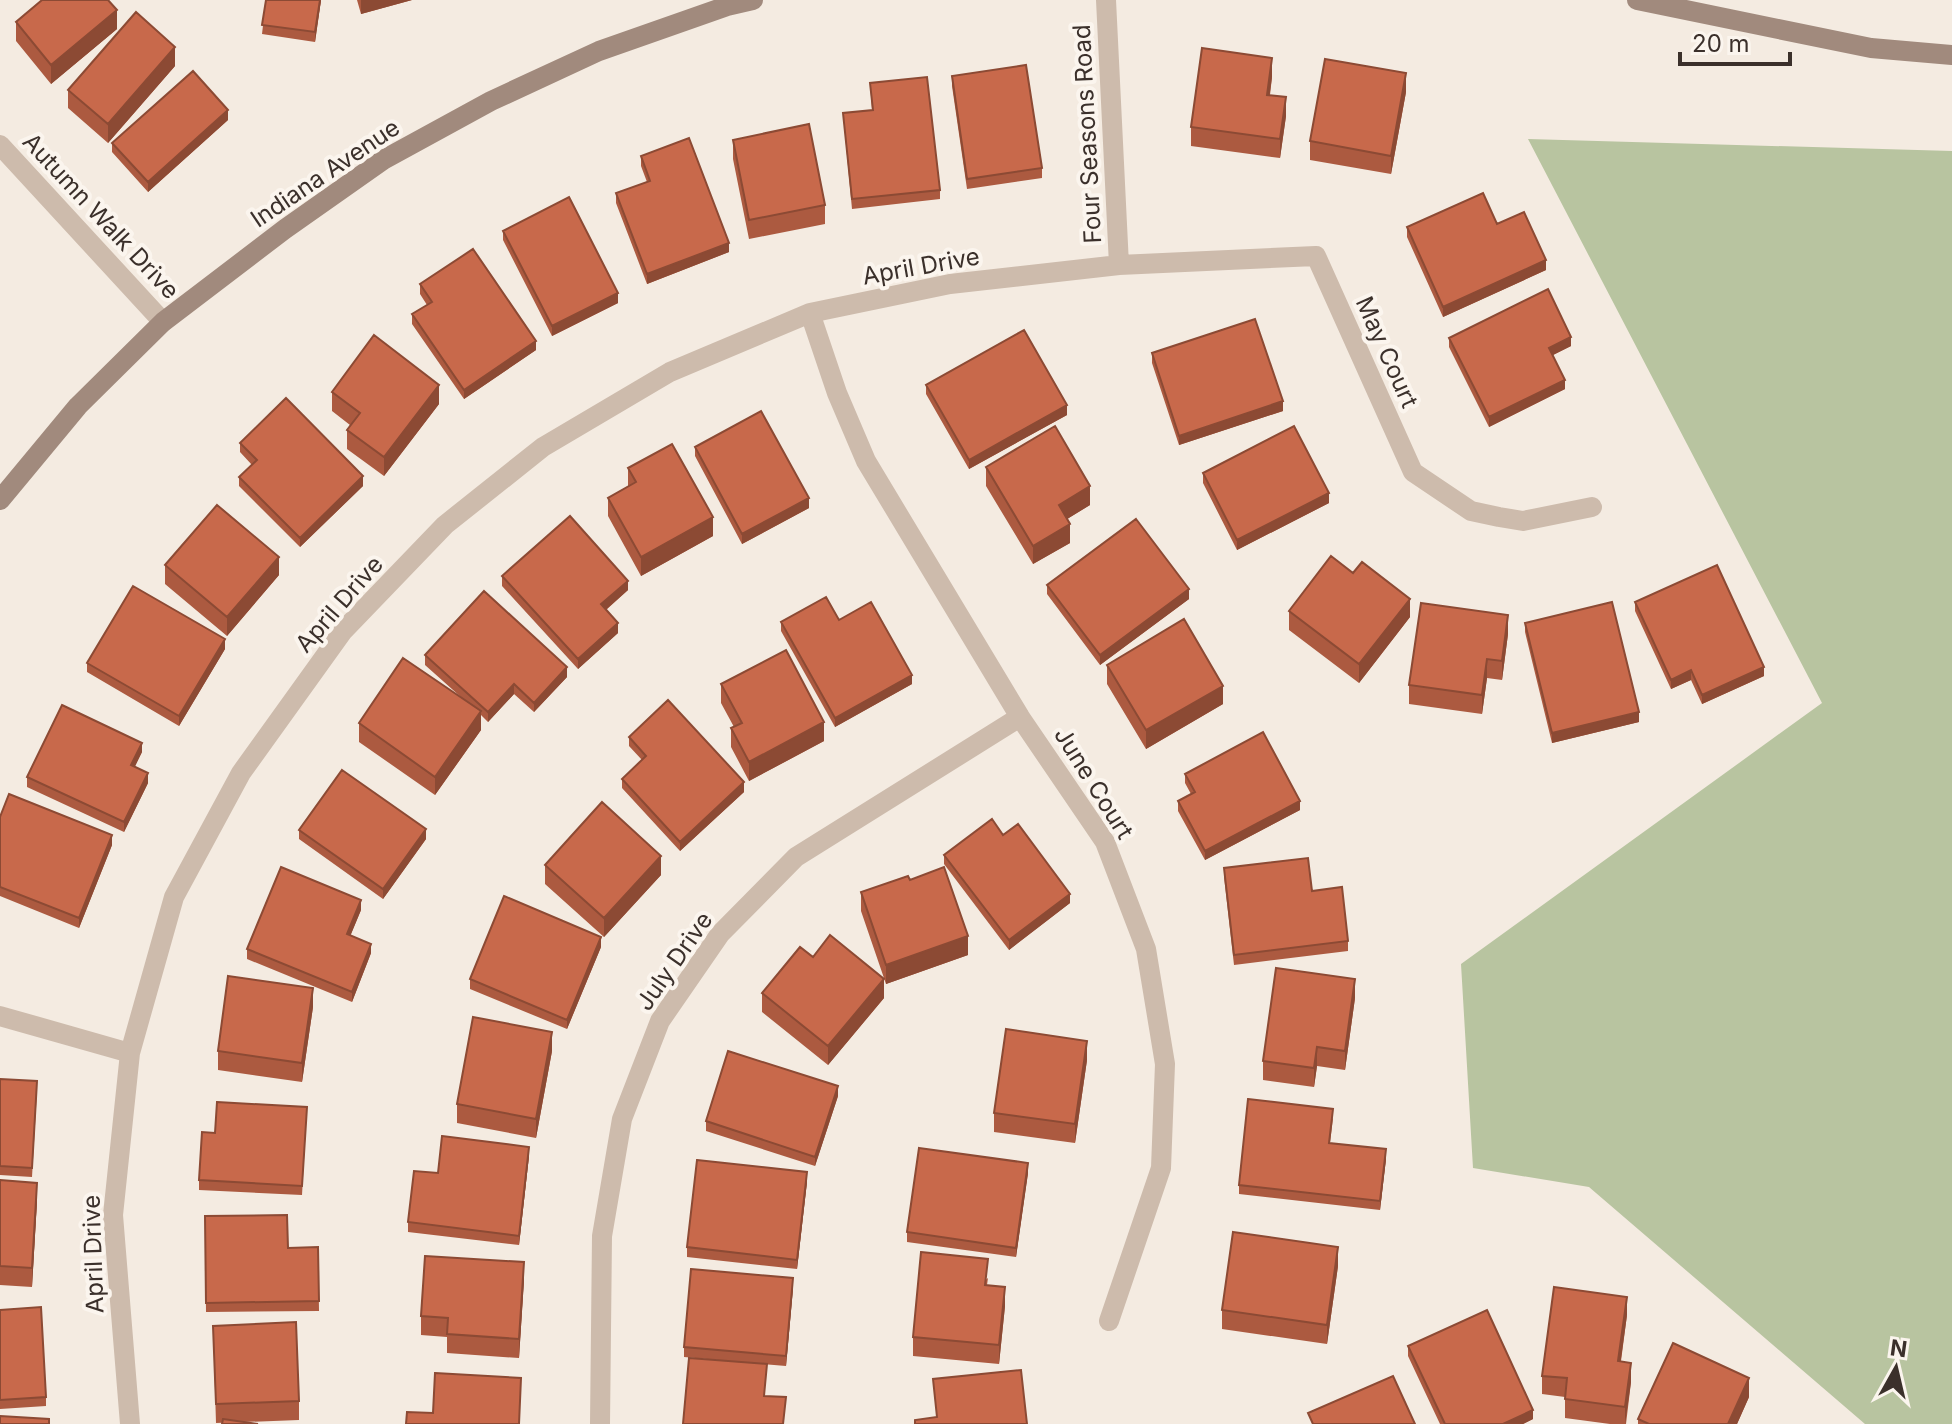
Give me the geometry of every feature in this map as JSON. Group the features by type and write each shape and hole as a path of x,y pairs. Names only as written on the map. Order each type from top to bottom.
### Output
{"street":[{"name":"Indiana Avenue","path":"0,500 78,406 163,322 285,229 383,160 491,101 599,51 727,6 753,0"},
{"name":"Four Seasons Road","path":"1106,0 1119,265"},
{"path":"1641,0 1871,48 1952,55"},
{"name":"Autumn Walk Drive","path":"0,145 163,322"},
{"name":"May Court","path":"1119,265 1316,256 1413,472 1471,511 1499,517 1523,521 1592,507"},
{"name":"April Drive","path":"130,1424 113,1215 130,1053 174,897 241,773 343,631 445,525 543,447 670,372 810,313 950,284 1119,265"},
{"name":"June Court","path":"810,313 837,393 866,461 1020,717 1105,842 1146,949 1165,1064 1161,1168 1109,1321"},
{"name":"July Drive","path":"600,1424 602,1236 622,1119 660,1021 720,934 796,857 1020,717"},
{"path":"0,1016 130,1053"}],"green space":[{"path":"1528,139 1952,151 1952,1424 1865,1424 1589,1187 1473,1168 1461,964 1822,703"}],"building":[{"path":"42,0 108,0 117,10 51,65 16,22"},
{"path":"266,0 320,0 315,32 262,25"},
{"path":"136,12 175,47 108,124 68,90"},
{"path":"1202,48 1272,58 1267,95 1286,97 1280,139 1191,127"},
{"path":"1325,59 1406,73 1391,156 1310,141"},
{"path":"1026,65 1042,168 967,179 952,76"},
{"path":"193,71 228,110 148,182 112,143"},
{"path":"927,77 940,190 852,199 843,113 873,110 870,83"},
{"path":"809,124 825,205 749,220 733,140"},
{"path":"689,138 729,243 647,274 616,193 650,181 641,156"},
{"path":"1483,193 1497,224 1524,212 1546,260 1443,307 1407,227"},
{"path":"569,197 618,293 552,326 503,231"},
{"path":"473,249 536,341 464,390 412,314 432,302 420,284"},
{"path":"1548,289 1571,337 1549,348 1565,380 1489,417 1449,338"},
{"path":"1255,319 1283,401 1179,436 1152,353"},
{"path":"1024,330 1067,405 969,460 926,385"},
{"path":"374,335 439,385 384,457 347,430 360,413 332,392"},
{"path":"286,398 363,476 300,538 239,477 257,460 240,443"},
{"path":"761,411 809,498 742,534 695,447"},
{"path":"1055,426 1090,486 1059,505 1070,524 1033,546 986,467"},
{"path":"1294,426 1329,493 1237,540 1203,473"},
{"path":"672,444 713,517 641,557 608,498 636,482 628,468"},
{"path":"217,505 279,557 227,617 165,565"},
{"path":"570,516 628,581 601,604 618,623 578,659 502,576"},
{"path":"1136,519 1189,589 1100,655 1047,585"},
{"path":"1331,556 1353,573 1362,562 1410,599 1359,664 1289,611"},
{"path":"1717,565 1764,667 1702,695 1691,670 1671,680 1635,602"},
{"path":"133,586 225,639 179,716 87,663"},
{"path":"484,591 567,667 534,703 514,684 488,712 425,655"},
{"path":"826,597 839,620 871,602 912,675 835,718 781,622"},
{"path":"1612,602 1639,712 1552,733 1525,623"},
{"path":"1421,603 1508,615 1502,661 1487,659 1482,695 1409,685"},
{"path":"1184,619 1223,686 1146,730 1107,665"},
{"path":"786,650 824,722 749,762 731,728 742,723 721,684"},
{"path":"403,658 481,711 435,777 359,723"},
{"path":"668,700 744,782 680,842 622,779 646,756 629,737"},
{"path":"62,705 142,743 131,765 148,773 124,822 27,777"},
{"path":"1263,732 1300,801 1205,851 1178,801 1195,792 1185,774"},
{"path":"342,770 426,829 383,889 299,830"},
{"path":"9,794 112,835 79,918 0,887 0,817"},
{"path":"602,802 661,856 604,918 545,865"},
{"path":"992,819 1003,835 1018,824 1070,894 1009,940 944,855"},
{"path":"1308,858 1312,891 1342,887 1348,941 1234,955 1224,868"},
{"path":"281,867 361,900 347,934 371,944 352,992 247,949"},
{"path":"944,867 968,936 886,965 861,892 908,876 910,880"},
{"path":"504,896 601,937 567,1020 470,979"},
{"path":"830,935 884,979 828,1046 762,993 800,947 813,957"},
{"path":"1276,968 1355,979 1345,1051 1317,1047 1314,1068 1263,1061"},
{"path":"228,976 313,988 302,1063 218,1051"},
{"path":"473,1017 552,1032 536,1119 457,1104"},
{"path":"1006,1029 1087,1041 1075,1124 994,1113"},
{"path":"728,1051 838,1086 815,1157 706,1121"},
{"path":"0,1079 37,1081 32,1168 0,1166"},
{"path":"1248,1099 1333,1109 1329,1143 1386,1149 1380,1201 1239,1185"},
{"path":"217,1102 307,1107 302,1186 199,1180 202,1132 215,1133"},
{"path":"442,1136 529,1147 519,1236 408,1222 414,1171 438,1173"},
{"path":"919,1148 1028,1163 1016,1248 907,1232"},
{"path":"697,1160 807,1172 797,1260 687,1247"},
{"path":"0,1180 37,1183 32,1268 0,1266"},
{"path":"287,1215 288,1248 318,1247 319,1301 206,1303 205,1216"},
{"path":"1233,1232 1338,1247 1327,1325 1222,1310"},
{"path":"921,1252 988,1259 985,1285 1005,1287 999,1345 913,1337"},
{"path":"425,1256 524,1262 519,1339 447,1334 448,1318 421,1316"},
{"path":"691,1269 793,1278 786,1356 684,1347"},
{"path":"1554,1287 1627,1297 1618,1361 1631,1363 1625,1407 1565,1399 1567,1378 1542,1376"},
{"path":"41,1307 46,1397 0,1400 0,1310"},
{"path":"1487,1310 1533,1410 1503,1424 1445,1424 1408,1346"},
{"path":"296,1322 299,1401 216,1404 213,1326"},
{"path":"1673,1343 1749,1378 1728,1424 1649,1424 1638,1419"},
{"path":"689,1358 767,1364 764,1396 786,1397 783,1424 683,1424"},
{"path":"1021,1370 1027,1424 915,1424 915,1420 937,1417 933,1379"},
{"path":"435,1373 521,1378 519,1424 406,1424 407,1412 433,1413"},
{"path":"1393,1376 1415,1424 1313,1424 1308,1413"},
{"path":"0,1416 49,1419 49,1424 0,1424"},
{"path":"223,1419 258,1424 222,1424"}]}
